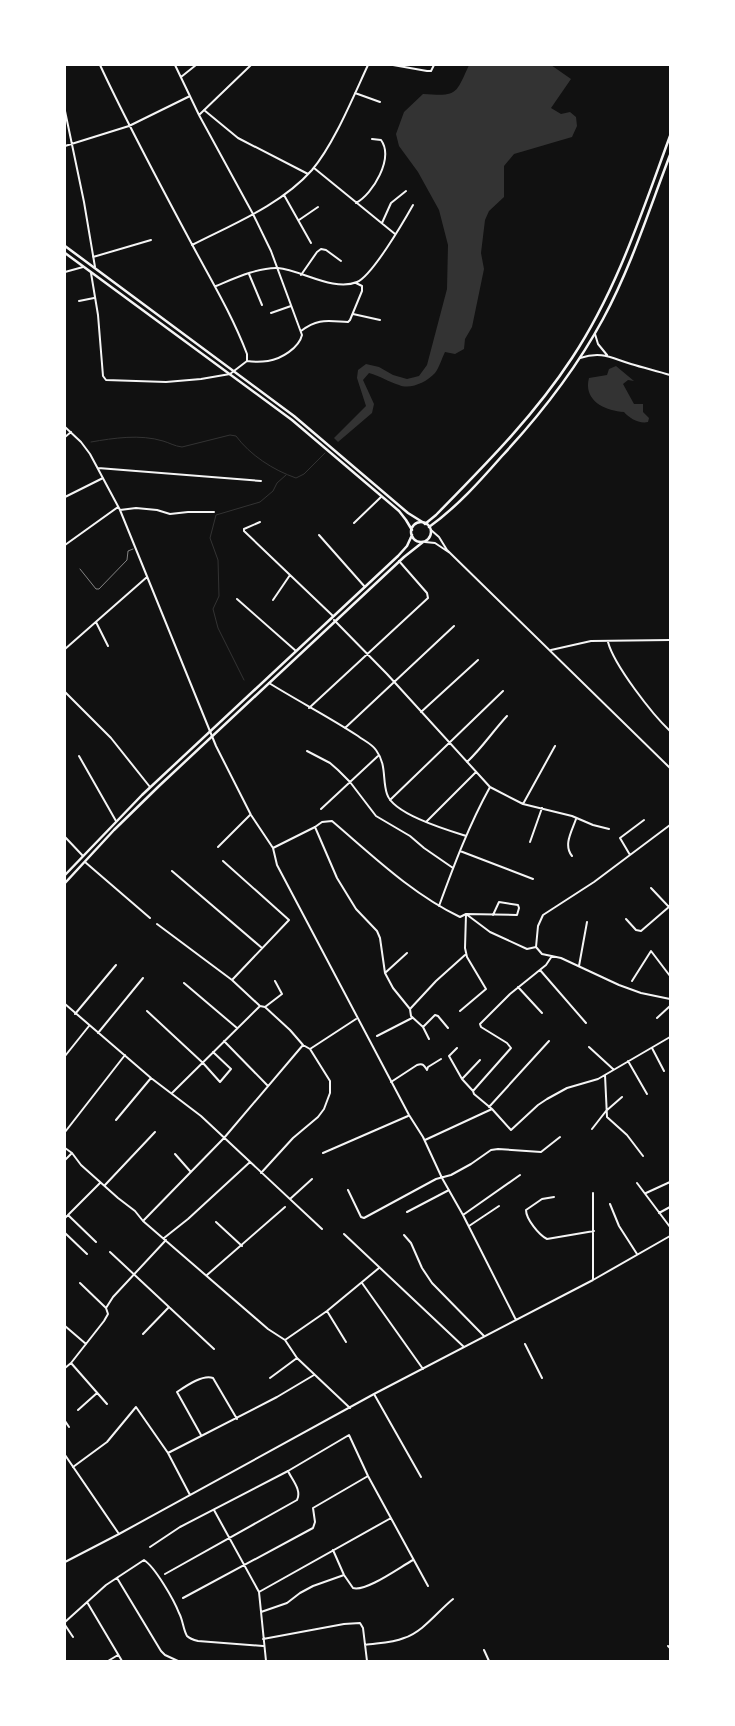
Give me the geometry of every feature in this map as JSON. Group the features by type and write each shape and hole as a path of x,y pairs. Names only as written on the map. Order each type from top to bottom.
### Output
{"main road":[{"path":"412,530 415,525 425,523 436,515 500,449 532,412 573,356 597,316 620,270 670,136"},
{"path":"430,529 450,511 505,453 540,412 580,358 595,334 626,271 670,155"},
{"path":"65,246 308,427 408,513 425,523 430,529 430,537 399,561 213,735 135,809 65,883"},
{"path":"65,253 292,420 404,516 412,530 407,546 398,556 150,788 65,875"},
{"path":"412,535 416,540 424,542"}],"street":[{"path":"100,65 129,126 216,286 248,354 247,361"},
{"path":"91,273 98,316 103,376 106,380 166,382 230,374 247,361 271,361 299,345 302,335 301,331 278,268 253,214 199,115 175,65"},
{"path":"181,77 196,65"},
{"path":"199,115 251,65"},
{"path":"192,245 253,214 284,195 314,168 325,152 368,65"},
{"path":"393,65 431,71 434,65"},
{"path":"355,93 380,102"},
{"path":"65,146 129,126 190,96"},
{"path":"204,110 238,138 308,174"},
{"path":"65,111 96,270"},
{"path":"356,203 367,194 385,165 383,142 372,139"},
{"path":"314,168 394,234"},
{"path":"382,223 391,203 406,192"},
{"path":"284,195 311,243"},
{"path":"216,286 249,274 278,268 331,283 356,283 376,263 413,206"},
{"path":"299,220 318,207"},
{"path":"94,257 151,240"},
{"path":"301,275 321,249 326,250 341,261"},
{"path":"65,272 83,267"},
{"path":"249,274 262,304"},
{"path":"301,331 318,321 348,322 354,314 363,288 356,283"},
{"path":"79,301 94,298"},
{"path":"271,314 291,306"},
{"path":"354,314 380,320"},
{"path":"595,334 598,344 607,355"},
{"path":"580,358 591,355 607,355 670,375"},
{"path":"65,427 90,454 104,478 119,508 216,746 250,815 273,848 278,865 391,1082 425,1140 442,1178 469,1226 516,1320"},
{"path":"65,436 71,432"},
{"path":"98,468 261,480"},
{"path":"65,497 104,478"},
{"path":"354,523 382,496"},
{"path":"65,545 119,508 156,510 170,514 214,512"},
{"path":"260,522 244,529 244,531 333,617 335,622 490,787 523,804 577,818 609,829"},
{"path":"430,529 439,537 447,550 453,553 670,768"},
{"path":"320,535 365,586"},
{"path":"424,542 435,544 453,553"},
{"path":"309,708 428,598 427,593 399,561"},
{"path":"273,600 290,575"},
{"path":"65,649 147,577"},
{"path":"237,600 296,651"},
{"path":"96,622 108,646"},
{"path":"345,728 454,626"},
{"path":"551,650 591,641 670,640"},
{"path":"608,642 614,657 636,689 657,719 670,731"},
{"path":"421,712 478,660"},
{"path":"269,683 345,728 377,750 385,770 386,793 389,800 396,806 426,822 466,836"},
{"path":"389,800 503,691"},
{"path":"65,692 111,738 150,788"},
{"path":"467,762 484,746 507,716"},
{"path":"523,804 556,746"},
{"path":"307,752 330,763 350,782 376,816 410,836 453,868"},
{"path":"80,756 116,821"},
{"path":"321,810 378,756"},
{"path":"426,822 476,772"},
{"path":"439,906 466,836 490,787"},
{"path":"530,842 542,808"},
{"path":"218,846 250,815"},
{"path":"572,856 567,849 577,818"},
{"path":"630,855 620,838 644,820"},
{"path":"273,848 322,822 332,821 397,878 439,906 460,917 466,914 493,915 516,915 519,908 518,905 499,902 493,915"},
{"path":"670,825 594,882 543,915 538,926 536,947 542,954 579,966 627,988 670,999"},
{"path":"315,827 337,878 356,909 377,931 385,973 393,988 410,1009 412,1018 423,1027 429,1038"},
{"path":"65,837 83,856"},
{"path":"460,851 533,879"},
{"path":"223,861 289,920 232,980"},
{"path":"84,862 150,918"},
{"path":"172,871 262,948"},
{"path":"626,919 636,930 641,931 670,907 650,888"},
{"path":"466,914 490,932 527,949 536,947"},
{"path":"460,1011 486,989 466,954 466,914"},
{"path":"579,966 587,922"},
{"path":"157,924 232,980 260,1006 266,1007 303,1045 310,1049 330,1081 330,1093 324,1109 318,1117 293,1138 261,1173"},
{"path":"632,981 651,951 670,976"},
{"path":"385,973 407,953"},
{"path":"410,1009 436,981 466,954"},
{"path":"473,1090 511,1048 507,1043 481,1027 480,1024 518,987 546,965 552,956"},
{"path":"76,1014 116,965"},
{"path":"540,970 586,1023"},
{"path":"98,1032 143,978"},
{"path":"266,1007 282,994 275,980"},
{"path":"184,983 237,1028"},
{"path":"518,987 542,1013"},
{"path":"65,1004 151,1078 201,1116 322,1229"},
{"path":"172,1093 260,1006"},
{"path":"656,1018 670,1006"},
{"path":"147,1012 203,1063 220,1082 231,1069 213,1052"},
{"path":"423,1027 435,1015 448,1028"},
{"path":"310,1049 357,1018"},
{"path":"377,1036 412,1018"},
{"path":"65,1056 89,1026"},
{"path":"458,1048 450,1056 462,1079 473,1090 474,1094 511,1130 547,1099 567,1088 584,1084 605,1075 670,1038"},
{"path":"224,1040 268,1086"},
{"path":"425,1140 490,1108 549,1042"},
{"path":"143,1221 224,1138 303,1045"},
{"path":"589,1047 613,1069"},
{"path":"652,1048 664,1071"},
{"path":"65,1132 125,1055"},
{"path":"391,1082 417,1065 425,1065 427,1070 428,1067 441,1059"},
{"path":"462,1079 480,1060"},
{"path":"627,1061 647,1094"},
{"path":"605,1075 607,1117 626,1135 643,1156"},
{"path":"116,1120 151,1078"},
{"path":"592,1129 606,1111 622,1097"},
{"path":"323,1153 409,1115"},
{"path":"105,1185 155,1132"},
{"path":"348,1190 361,1217 364,1218 451,1175 491,1150 541,1152 560,1137"},
{"path":"65,1148 72,1153 80,1165 135,1211 143,1221 268,1329 284,1340 297,1358 350,1408"},
{"path":"65,1160 72,1153"},
{"path":"175,1154 191,1171"},
{"path":"106,1308 113,1297 165,1239 250,1162"},
{"path":"463,1215 520,1175"},
{"path":"290,1199 312,1179"},
{"path":"65,1218 101,1182"},
{"path":"646,1194 670,1182"},
{"path":"637,1183 670,1227"},
{"path":"407,1212 449,1190"},
{"path":"593,1192 594,1280"},
{"path":"554,1196 542,1199 526,1210 527,1216 542,1236 547,1238 594,1231"},
{"path":"610,1204 619,1226 638,1255"},
{"path":"469,1226 499,1206"},
{"path":"207,1275 285,1207"},
{"path":"659,1213 670,1207"},
{"path":"68,1215 96,1242"},
{"path":"216,1222 242,1246"},
{"path":"65,1233 86,1254"},
{"path":"344,1234 464,1347"},
{"path":"404,1235 411,1243 432,1284 485,1336"},
{"path":"65,1562 374,1394 594,1280 670,1236"},
{"path":"110,1252 214,1349"},
{"path":"284,1340 327,1311 380,1268"},
{"path":"65,1368 86,1345 108,1314 106,1308 80,1282"},
{"path":"362,1283 423,1369"},
{"path":"143,1334 169,1306"},
{"path":"327,1311 346,1342"},
{"path":"65,1326 86,1345"},
{"path":"525,1344 542,1378"},
{"path":"270,1378 297,1358"},
{"path":"71,1363 107,1404"},
{"path":"168,1453 290,1390 314,1374"},
{"path":"201,1436 177,1392 190,1384 208,1376 213,1378 237,1418"},
{"path":"78,1410 98,1393"},
{"path":"374,1394 422,1477"},
{"path":"73,1467 107,1442 136,1406 168,1453 190,1495"},
{"path":"65,1421 69,1427"},
{"path":"150,1547 214,1509 288,1471 349,1436 368,1476 428,1586"},
{"path":"65,1455 119,1534"},
{"path":"165,1574 297,1500 299,1497 298,1490 288,1471"},
{"path":"183,1598 313,1528 315,1522 312,1512 313,1508 368,1476"},
{"path":"214,1509 259,1592 266,1661"},
{"path":"259,1592 391,1518"},
{"path":"333,1550 344,1575 353,1588 358,1590 413,1560"},
{"path":"73,1638 65,1624 87,1602 117,1578 144,1560 152,1568 174,1603 180,1614 187,1636 191,1639 263,1646"},
{"path":"260,1612 287,1603 314,1586 344,1575"},
{"path":"117,1578 161,1651 178,1661"},
{"path":"365,1645 392,1642 406,1638 418,1630 453,1598"},
{"path":"87,1602 122,1661"},
{"path":"263,1639 355,1622 360,1623 363,1628 367,1661"},
{"path":"484,1650 489,1661"},
{"path":"108,1661 118,1655"}],"lane":[{"path":"80,569 98,589 127,560 128,552 135,548"}],"shaded area":[{"path":"469,65 551,65 571,79 551,108 561,114 570,112 576,117 577,126 572,137 514,154 504,166 504,197 489,211 485,220 481,253 484,269 472,327 465,339 464,349 455,354 445,352 435,373 423,382 413,386 395,384 369,373 363,380 374,404 372,413 338,442 334,438 366,406 357,378 358,370 366,364 379,367 393,375 407,379 419,376 427,365 447,289 448,245 439,210 418,172 399,146 396,134 404,112 423,94 443,95 454,92 461,83"},
{"path":"616,366 634,381 628,380 623,384 634,404 643,404 643,412 649,418 648,422 638,421 624,412 603,407 592,398 588,386 589,378 607,375 609,369"}],"waterway":[{"path":"91,442 136,437 154,439 182,447 230,435 236,436 263,461 279,471 296,478 304,474 325,453"},
{"path":"244,680 218,628 213,609 219,596 218,560 210,538 216,515 260,502 273,491 277,483 286,475"}]}
